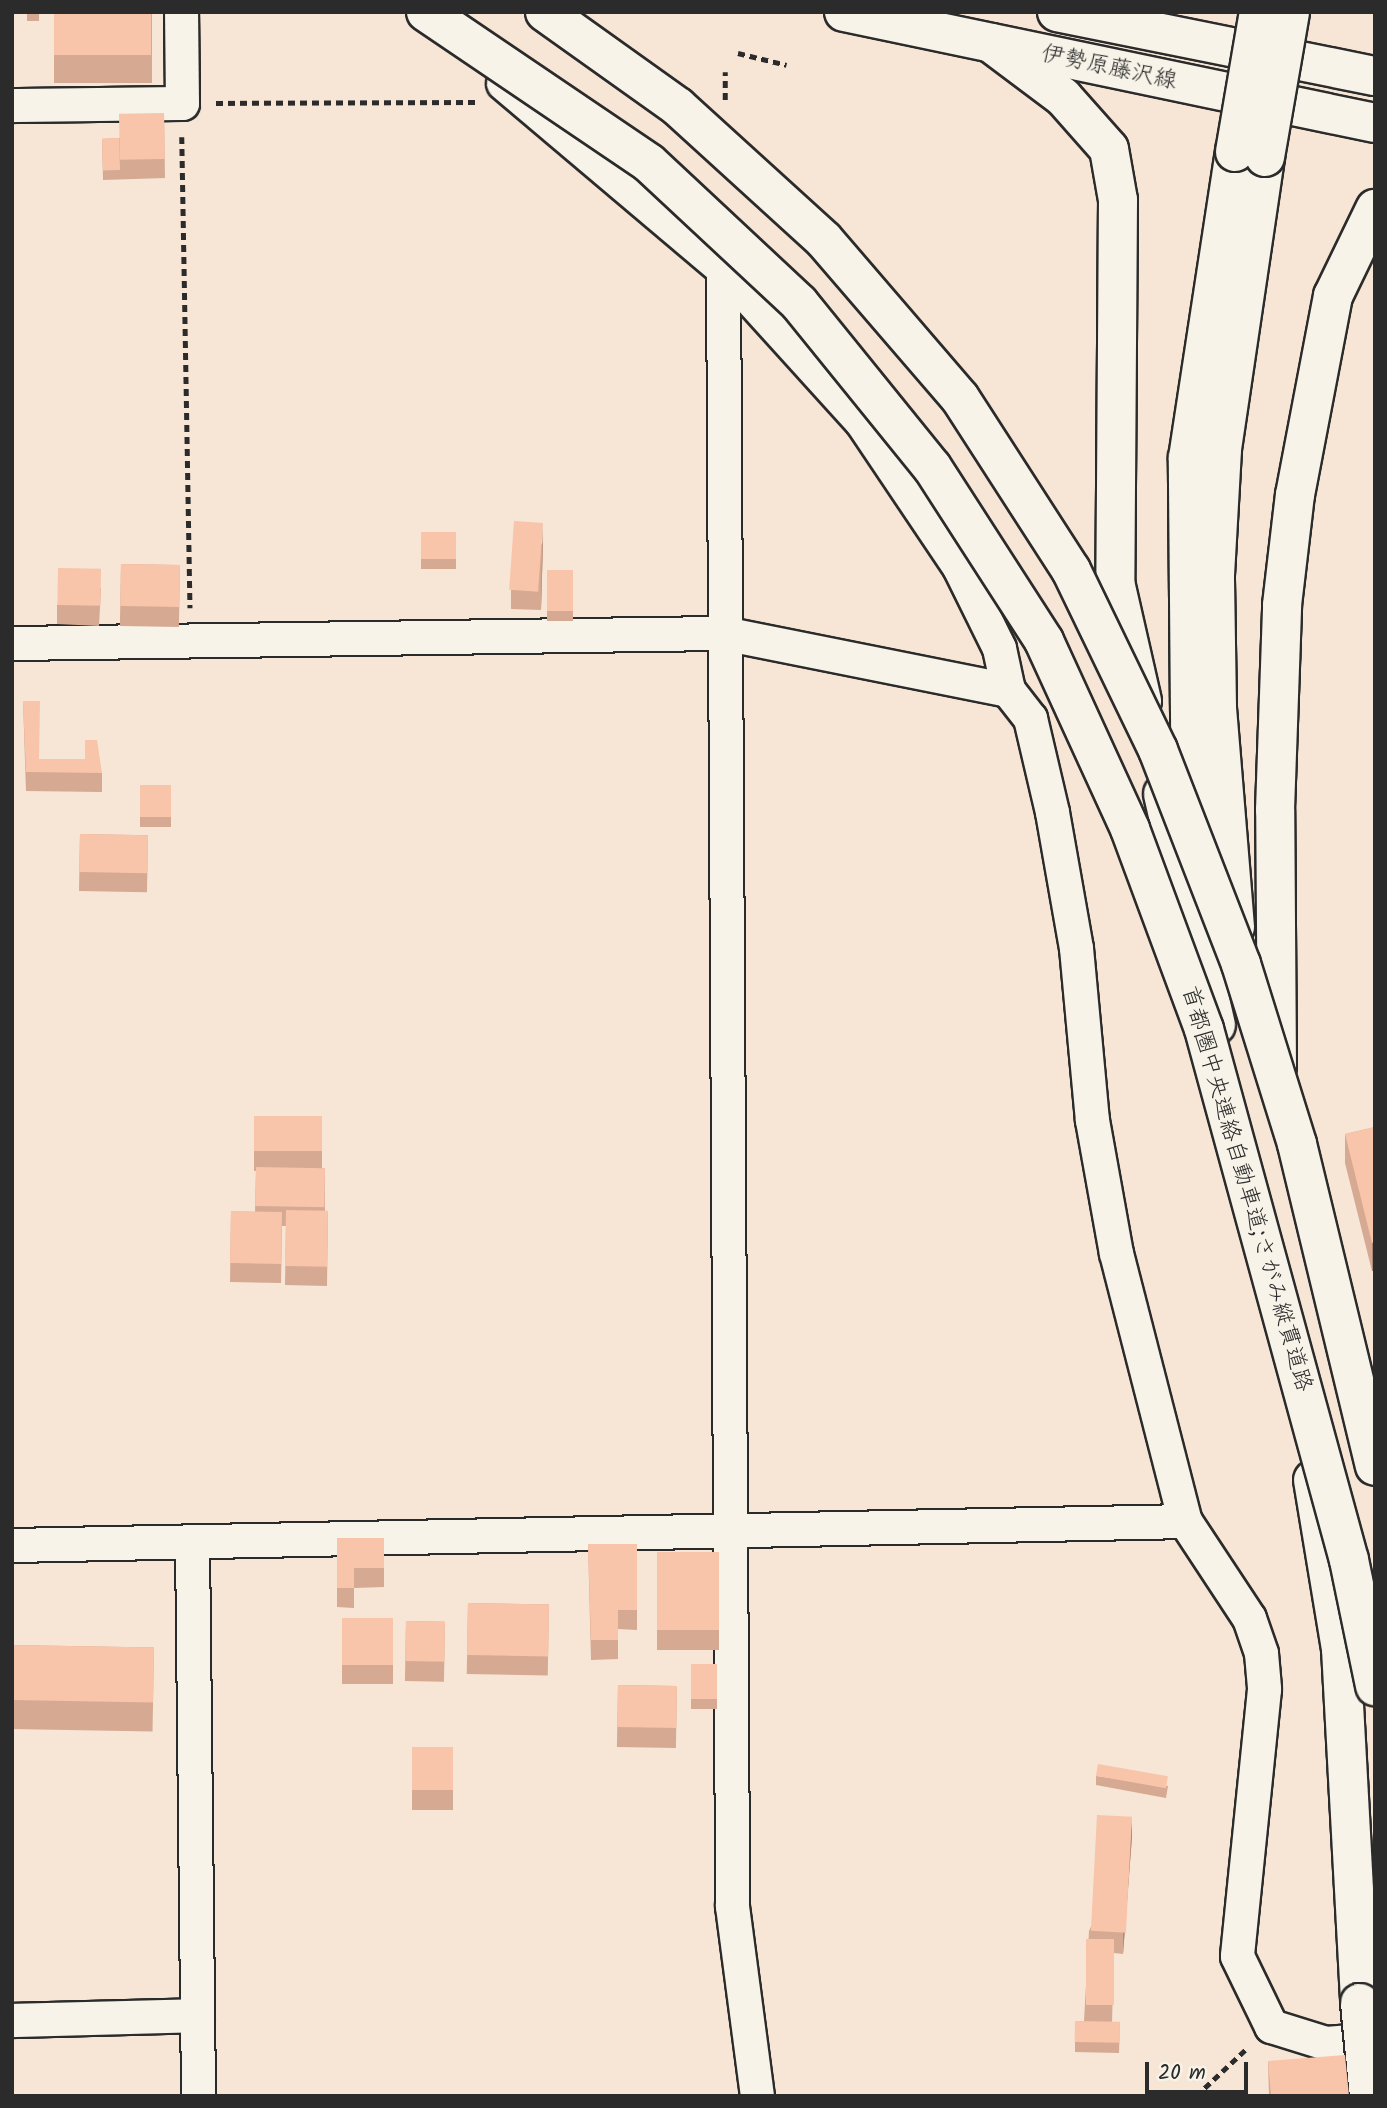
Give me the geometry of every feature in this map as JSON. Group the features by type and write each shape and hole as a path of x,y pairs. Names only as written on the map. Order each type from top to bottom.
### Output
{"main road":[{"name":"首都圏中央連絡自動車道;さがみ縦貫道路","path":"426,12 569,103 649,163 799,303 932,467 1044,641 1130,829 1204,1028 1349,1560 1375,1686"},
{"path":"545,12 678,107 824,240 960,398 1070,570 1158,750 1241,964 1297,1143 1375,1466"},
{"name":"伊勢原藤沢線","path":"844,12 1375,122"},
{"name":"伊勢原藤沢線","path":"1057,12 1375,76"},
{"path":"1259,12 1250,155 1215,575 1227,881 1242,971 1278,1079 1375,1414"},
{"path":"1194,932 1185,620 1188,458 1250,155 1290,12"},
{"path":"991,43 1063,97 1109,149 1118,200 1115,582 1194,932 1284,1304 1341,1649 1360,2003 1368,2096"},
{"path":"1278,1079 1275,810 1282,606 1295,495 1333,296 1375,209"}],"street":[{"path":"12,105 182,103 181,12"},
{"path":"450,12 472,59 723,269 869,432 959,567 999,648 1008,690 1030,719 1052,812 1076,948 1092,1121 1116,1253 1185,1521 1249,1618 1261,1653 1264,1689 1237,1942 1252,1996 1271,2026 1326,2043 1375,2039"},
{"path":"723,269 726,1531 732,1906 757,2096"},
{"path":"12,643 723,633 1008,690"},
{"path":"12,1545 1185,1521"},
{"path":"192,1541 198,2096"},
{"path":"12,2020 197,2015"}],"path":[{"path":"738,53 788,65"},
{"path":"190,641 182,103 526,102"},
{"path":"1196,2096 1271,2026"}],"building":[{"path":"54,12 151,12 151,55 54,55"},
{"path":"164,113 165,159 120,160 119,114"},
{"path":"119,138 120,170 103,171 102,139"},
{"path":"514,521 543,523 538,592 509,590"},
{"path":"421,532 456,532 456,559 421,559"},
{"path":"121,564 180,565 179,607 120,606"},
{"path":"58,568 101,569 100,606 57,605"},
{"path":"547,570 573,570 573,611 547,611"},
{"path":"23,701 40,701 39,759 85,759 85,740 97,740 102,773 26,772"},
{"path":"140,785 171,785 171,817 140,817"},
{"path":"80,834 148,835 147,873 79,872"},
{"path":"254,1116 322,1116 322,1151 254,1151"},
{"path":"1375,1127 1375,1242 1372,1243 1345,1134"},
{"path":"256,1167 325,1168 324,1207 255,1206"},
{"path":"286,1210 328,1211 327,1267 285,1266"},
{"path":"231,1211 282,1212 281,1264 230,1263"},
{"path":"337,1538 384,1538 384,1568 354,1568 354,1588 337,1588"},
{"path":"588,1544 637,1544 637,1610 618,1610 618,1640 591,1640"},
{"path":"657,1552 719,1552 719,1630 657,1630"},
{"path":"468,1603 549,1604 548,1656 467,1655"},
{"path":"342,1618 393,1618 393,1665 342,1665"},
{"path":"406,1621 445,1622 444,1662 405,1661"},
{"path":"12,1645 154,1647 153,1702 12,1700"},
{"path":"691,1664 717,1664 717,1699 691,1699"},
{"path":"618,1685 677,1686 676,1728 617,1727"},
{"path":"412,1747 453,1747 453,1790 412,1790"},
{"path":"1098,1764 1168,1776 1166,1788 1096,1776"},
{"path":"1097,1815 1132,1817 1126,1933 1091,1931"},
{"path":"1086,1939 1114,1939 1114,2005 1086,2005"},
{"path":"1075,2021 1120,2022 1120,2043 1075,2042"},
{"path":"1345,2055 1349,2096 1271,2096 1268,2061"}]}
